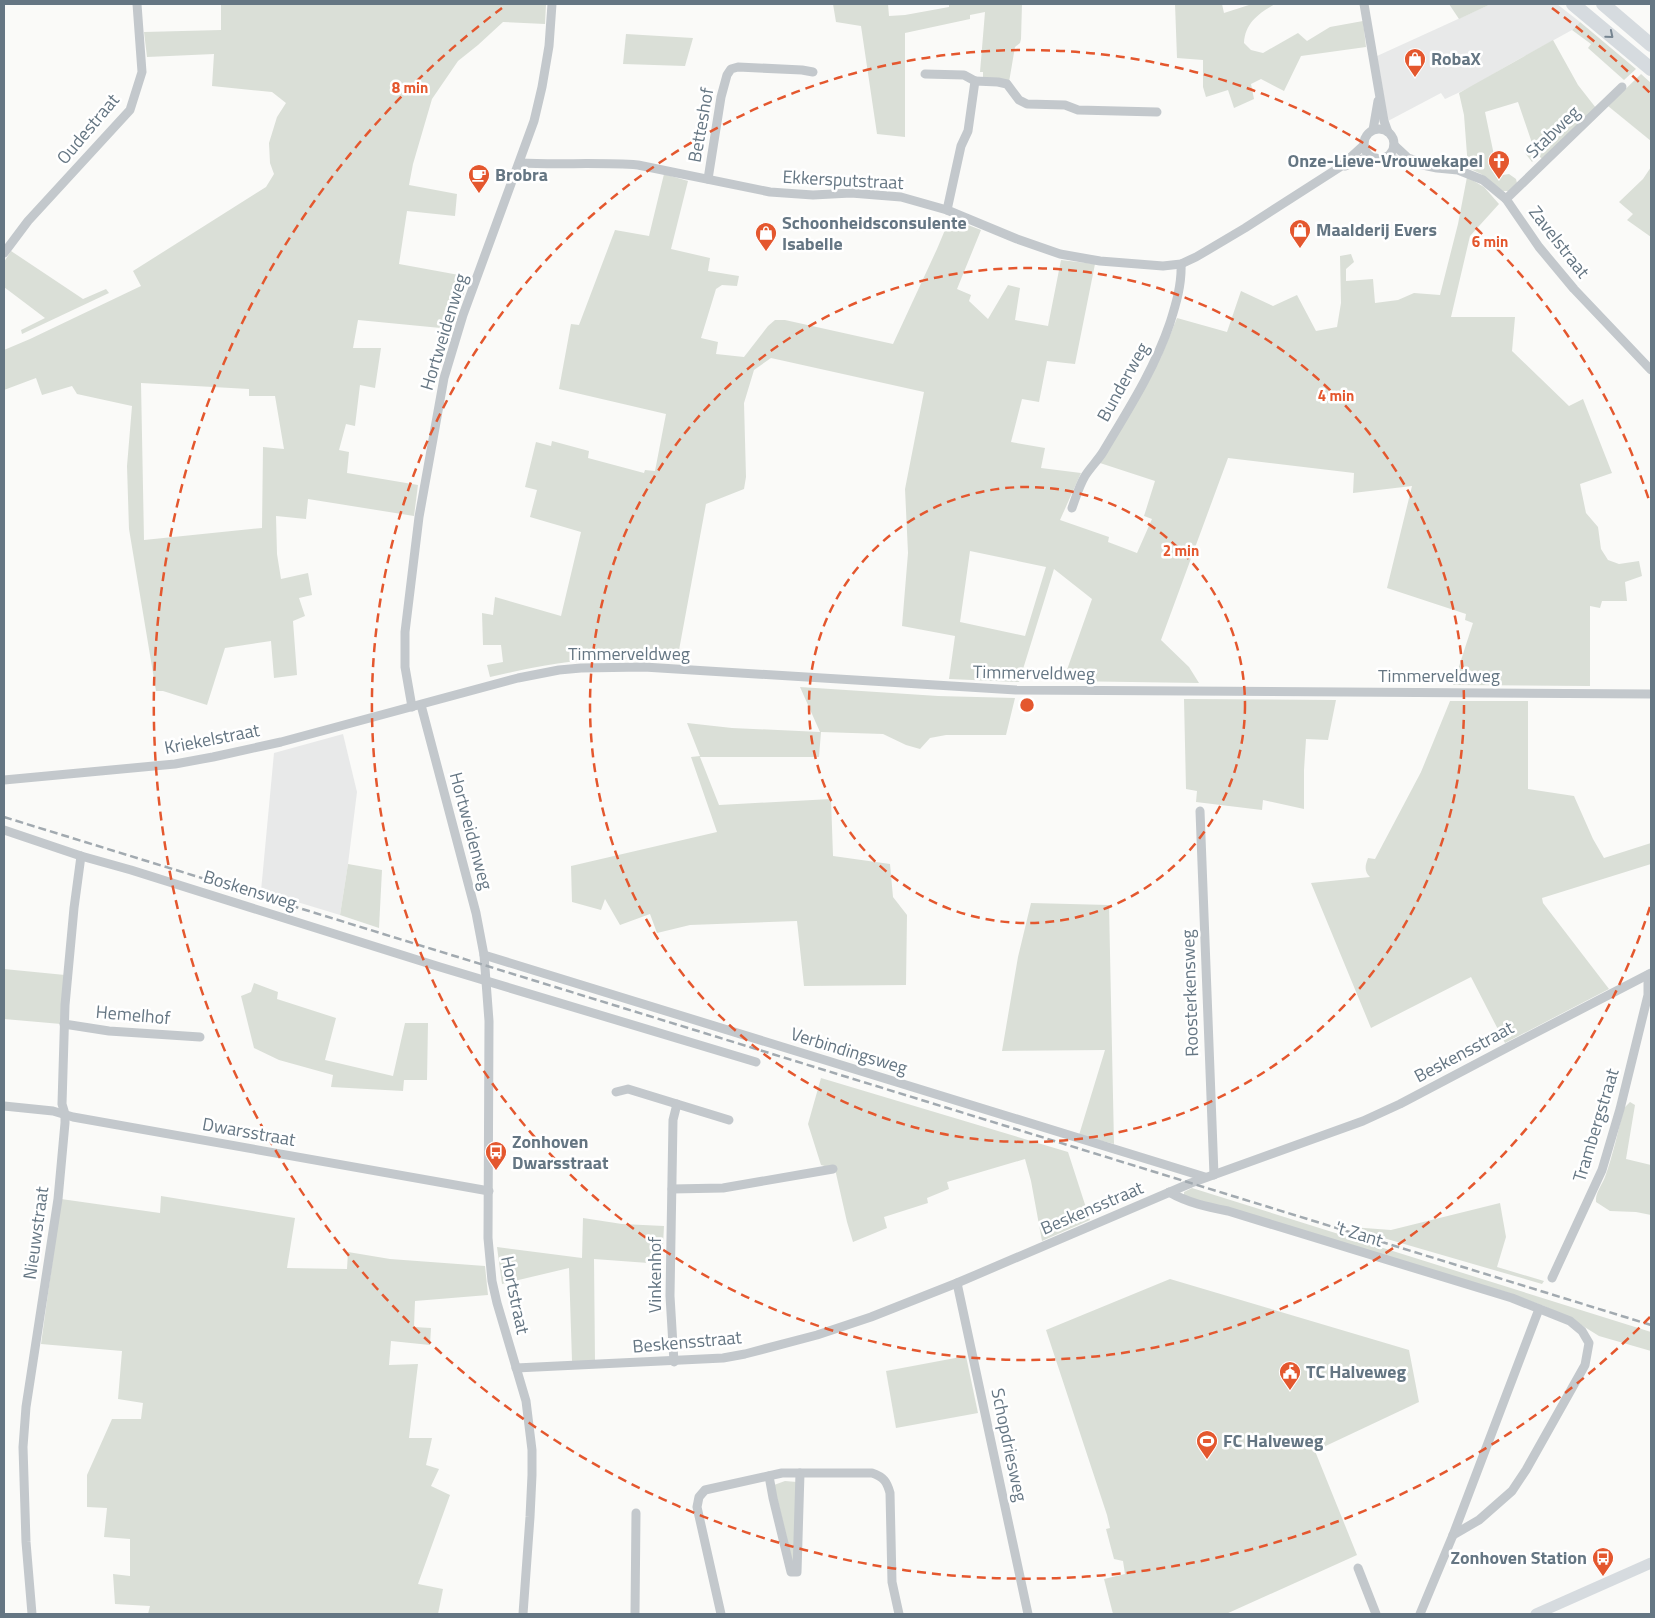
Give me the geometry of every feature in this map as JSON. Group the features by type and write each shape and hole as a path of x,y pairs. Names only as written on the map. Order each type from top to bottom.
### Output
{"highway":[{"path":"1573,4 1651,69"},
{"path":"1603,4 1651,45"}],"main road":[{"path":"1536,1614 1651,1564"}],"street":[{"name":"Oudestraat","path":"4,253 28,221 130,110 142,72 137,4"},
{"name":"Hortweidenweg","path":"412,707 405,667 404,632 419,517 444,378 463,315 534,121 549,46 552,4"},
{"name":"Zavelstraat","path":"1364,4 1384,121 1388,132 1392,136 1394,145 1408,158 1424,165"},
{"name":"Betteshof","path":"708,179 721,97 727,75 731,69 738,67 812,72"},
{"path":"925,74 964,75 975,81 1008,84 1018,100 1027,104 1065,105 1078,110 1157,112"},
{"path":"947,210 961,146 968,132 975,81"},
{"name":"Stabweg","path":"1506,199 1622,87"},
{"name":"Zavelstraat","path":"1364,145 1366,137 1373,130 1379,94"},
{"path":"1373,130 1383,129 1388,132"},
{"name":"Ekkersputstraat","path":"1340,168 1364,145"},
{"path":"1364,145 1368,154 1381,158 1390,153 1394,145"},
{"name":"Ekkersputstraat","path":"520,162 544,164 638,164 743,187 791,194 878,194 920,202 947,210 1017,240 1060,254 1146,266 1164,266 1181,264 1196,257 1340,168 1362,159 1381,158"},
{"name":"Zavelstraat","path":"1381,158 1458,170 1483,180 1506,199 1539,247 1574,290 1651,370"},
{"name":"Bunderweg","path":"1072,508 1086,474 1099,458 1148,377 1161,349 1180,286 1181,264"},
{"name":"Timmerveldweg","path":"421,705 494,684 540,674 560,670 606,667 644,667 1016,690 1651,694"},
{"name":"Hortweidenweg","path":"421,705 476,913 485,966"},
{"name":"Kriekelstraat","path":"4,780 175,764 245,751 421,705"},
{"name":"Roosterkensweg","path":"1200,811 1209,1176"},
{"name":"Boskensweg","path":"4,830 81,856 486,980"},
{"name":"Nieuwstraat","path":"32,1614 26,1542 23,1447 26,1407 58,1199 65,1114 62,1104 64,1024 74,908 81,856"},
{"name":"Verbindingsweg","path":"484,955 1209,1176"},
{"name":"Hortstraat","path":"485,966 490,1020 488,1238 492,1282 526,1401 532,1458 531,1500 522,1614"},
{"name":"Beskensstraat","path":"516,1368 674,1362 723,1358 745,1354 871,1317 958,1283 1209,1176 1363,1121 1400,1104 1512,1044 1650,974"},
{"name":"Trambergstraat","path":"1552,1278 1594,1190 1610,1146 1648,995 1650,974"},
{"path":"486,980 756,1062"},
{"path":"487,991 498,988 622,1026"},
{"name":"Hemelhof","path":"64,1024 109,1031 200,1037"},
{"path":"616,1092 628,1089 729,1120"},
{"name":"Vinkenhof","path":"674,1362 670,1296 673,1120 677,1104"},
{"name":"Dwarsstraat","path":"4,1106 53,1111 73,1117 489,1191"},
{"path":"672,1189 723,1188 833,1169"},
{"name":"'t Zant","path":"1169,1192 1181,1199 1201,1206 1228,1210 1512,1298 1570,1321 1582,1331 1589,1343 1585,1365 1526,1470 1512,1491 1479,1520 1453,1535"},
{"name":"Schopdriesweg","path":"958,1283 1028,1614"},
{"path":"1420,1614 1453,1535 1540,1309"},
{"path":"721,1614 697,1507 699,1497 705,1490 782,1473 872,1473 881,1476 887,1483 890,1493 892,1582 899,1614"},
{"path":"769,1476 791,1572 797,1572 800,1473"},
{"path":"635,1614 636,1513"},
{"path":"1358,1568 1376,1614"}],"shaded area":[{"path":"221,4 546,4 545,24 503,22 458,61 432,99 413,164 409,185 457,194 455,216 407,211 399,264 470,277 451,329 358,320 353,348 381,348 375,388 360,385 355,426 346,424 339,450 349,452 347,473 418,485 414,516 308,499 306,519 276,516 277,554 281,579 308,573 312,595 299,598 305,616 293,621 297,675 274,678 271,641 225,648 207,705 163,691 156,691 129,529 127,466 132,406 77,394 72,386 42,395 36,378 4,390 4,350 141,286 133,271 266,187 274,174 270,163 269,143 277,117 286,103 272,92 212,86 214,54 147,57 144,32 221,30","holes":["141,383 249,389 249,396 275,396 284,449 263,447 262,528 144,540"]},
{"path":"833,4 888,4 889,16 949,7 949,4 1022,4 1021,39 1020,43 1015,47 1009,82 983,78 983,72 980,72 985,12 970,15 970,19 905,33 905,137 877,134 861,26 836,22"},
{"path":"1175,4 1222,4 1224,13 1252,4 1275,4 1254,19 1245,36 1244,43 1251,50 1263,53 1298,33 1307,41 1330,27 1363,21 1366,47 1301,56 1284,91 1261,79 1251,84 1254,99 1234,108 1228,90 1206,97 1203,87 1203,60 1177,58"},
{"path":"1449,4 1491,4 1459,19"},
{"path":"1491,4 1557,4 1580,22 1572,30 1473,86 1445,99 1441,93 1388,121 1377,56"},
{"path":"1580,22 1636,69 1624,80 1588,48 1591,44 1572,30"},
{"path":"626,34 693,38 685,66 623,64"},
{"path":"1553,40 1578,85 1596,108 1542,159 1538,155 1532,162 1525,153 1532,143 1518,102 1485,112 1495,160 1496,176 1509,174 1516,179 1517,183 1509,191 1503,191 1481,174 1468,168 1464,115 1459,93"},
{"path":"1641,74 1651,83 1651,141 1608,106"},
{"path":"1651,167 1651,237 1627,220 1633,214 1619,202 1643,179"},
{"path":"664,174 688,181 671,249 710,258 708,271 739,276 737,286 722,285 716,289 701,338 718,342 716,354 744,357 768,326 775,320 785,320 893,344 950,218 981,230 957,289 971,295 969,301 988,319 1008,285 1020,288 1015,320 1048,326 1061,260 1095,264 1075,364 1047,361 1039,402 1022,399 1011,442 1045,448 1041,468 1081,473 1060,520 1109,537 1108,542 1137,553 1152,519 1144,516 1155,481 1100,463 1161,357 1177,318 1227,332 1241,291 1273,306 1297,295 1316,331 1337,327 1341,303 1340,256 1351,254 1354,262 1346,269 1346,281 1373,279 1375,303 1398,300 1414,293 1440,295 1458,224 1467,177 1484,187 1499,204 1470,236 1451,317 1515,317 1512,351 1569,406 1583,399 1612,473 1580,484 1586,513 1598,527 1601,549 1608,560 1619,564 1639,561 1642,576 1625,582 1627,601 1602,601 1600,608 1590,606 1590,686 1453,685 1473,623 1465,620 1466,614 1387,588 1412,486 1353,493 1354,473 1228,458 1161,640 1189,667 1199,683 1063,681 1092,599 1054,569 1019,682 949,679 955,636 902,626 908,553 905,489 924,392 771,358 754,370 744,403 746,477 744,489 706,504 677,661 625,659 578,661 490,677 487,665 503,662 501,645 483,645 482,613 493,615 495,597 561,616 581,532 530,517 537,490 525,487 536,442 551,446 552,441 589,451 588,458 644,473 645,470 655,471 666,414 559,389 571,324 579,325 615,230 649,236","holes":["970,551 1046,567 1025,636 960,622"]},
{"path":"11,251 83,299 106,289 109,293 22,334 21,330 45,318 4,287 4,262"},
{"path":"800,687 938,696 1015,698 1006,735 946,735 930,738 920,749 906,745 883,734 821,732 819,757 700,757 719,805 831,799 833,856 890,864 893,897 907,915 906,985 804,986 797,921 690,925 657,933 650,914 620,925 605,899 601,910 572,902 571,866 717,832 691,757 700,756 687,723 732,728 820,732"},
{"path":"1184,699 1336,700 1328,740 1306,739 1304,809 1263,800 1262,810 1196,802 1197,791 1186,789"},
{"path":"1450,701 1528,701 1528,789 1574,796 1593,839 1604,858 1651,843 1651,864 1542,898 1543,903 1609,989 1505,1043 1471,977 1371,1028 1311,883 1370,877 1366,868 1368,858 1375,859 1421,772"},
{"path":"343,734 357,792 340,915 261,891 274,753"},
{"path":"348,864 382,870 379,928 340,915"},
{"path":"1031,903 1109,905 1114,1144 1079,1135 1105,1050 1002,1051 1018,957"},
{"path":"4,969 65,975 61,1024 4,1019"},
{"path":"254,983 278,992 277,999 336,1018 325,1060 393,1076 405,1023 428,1023 427,1080 404,1080 403,1091 331,1087 333,1075 279,1060 254,1048 241,996 251,992"},
{"path":"821,1078 1068,1152 1090,1220 1042,1241 1025,1159 947,1182 949,1189 927,1198 928,1203 884,1217 887,1228 853,1242 835,1169 821,1165 808,1124"},
{"path":"1630,1102 1635,1105 1626,1159 1651,1165 1651,1215 1636,1212 1610,1211 1596,1202 1624,1108"},
{"path":"1192,1188 1651,1332 1651,1351 1599,1336 1570,1318 1506,1292 1184,1196 1184,1192"},
{"path":"161,1196 295,1218 287,1268 347,1269 348,1252 390,1259 485,1266 488,1295 415,1301 414,1327 431,1328 430,1345 391,1341 389,1365 418,1364 409,1438 432,1438 426,1465 439,1469 431,1486 450,1495 418,1584 443,1589 438,1614 148,1614 150,1606 115,1604 113,1574 130,1576 130,1539 104,1537 107,1508 87,1507 87,1475 112,1419 141,1419 143,1403 118,1399 122,1351 41,1344 61,1199 160,1213"},
{"path":"1500,1203 1506,1237 1497,1267 1544,1281 1542,1284 1351,1227 1391,1230"},
{"path":"583,1218 622,1224 664,1226 662,1264 594,1259 595,1361 572,1361 569,1268 502,1284 497,1247 582,1258"},
{"path":"1170,1279 1409,1350 1419,1402 1315,1451 1357,1555 1226,1614 1113,1614 1104,1579 1125,1574 1123,1561 1114,1559 1106,1529 1110,1528 1107,1515 1046,1330"},
{"path":"966,1356 978,1413 896,1428 886,1371"},
{"path":"785,1481 797,1482 795,1562 792,1560 774,1485"}],"railway":[{"path":"4,817 1651,1325"}],"place":[{"name":"RobaX","path":"1415,78"},
{"name":"Onze-Lieve-Vrouwekapel","path":"1499,180"},
{"name":"Brobra","path":"479,194"},
{"name":"Maalderij Evers","path":"1300,249"},
{"name":"Schoonheidsconsulente Isabelle","path":"766,252"},
{"name":"Zonhoven Dwarsstraat","path":"496,1171"},
{"name":"TC Halveweg","path":"1290,1391"},
{"name":"FC Halveweg","path":"1207,1460"},
{"name":"Zonhoven Station","path":"1603,1577"}]}
